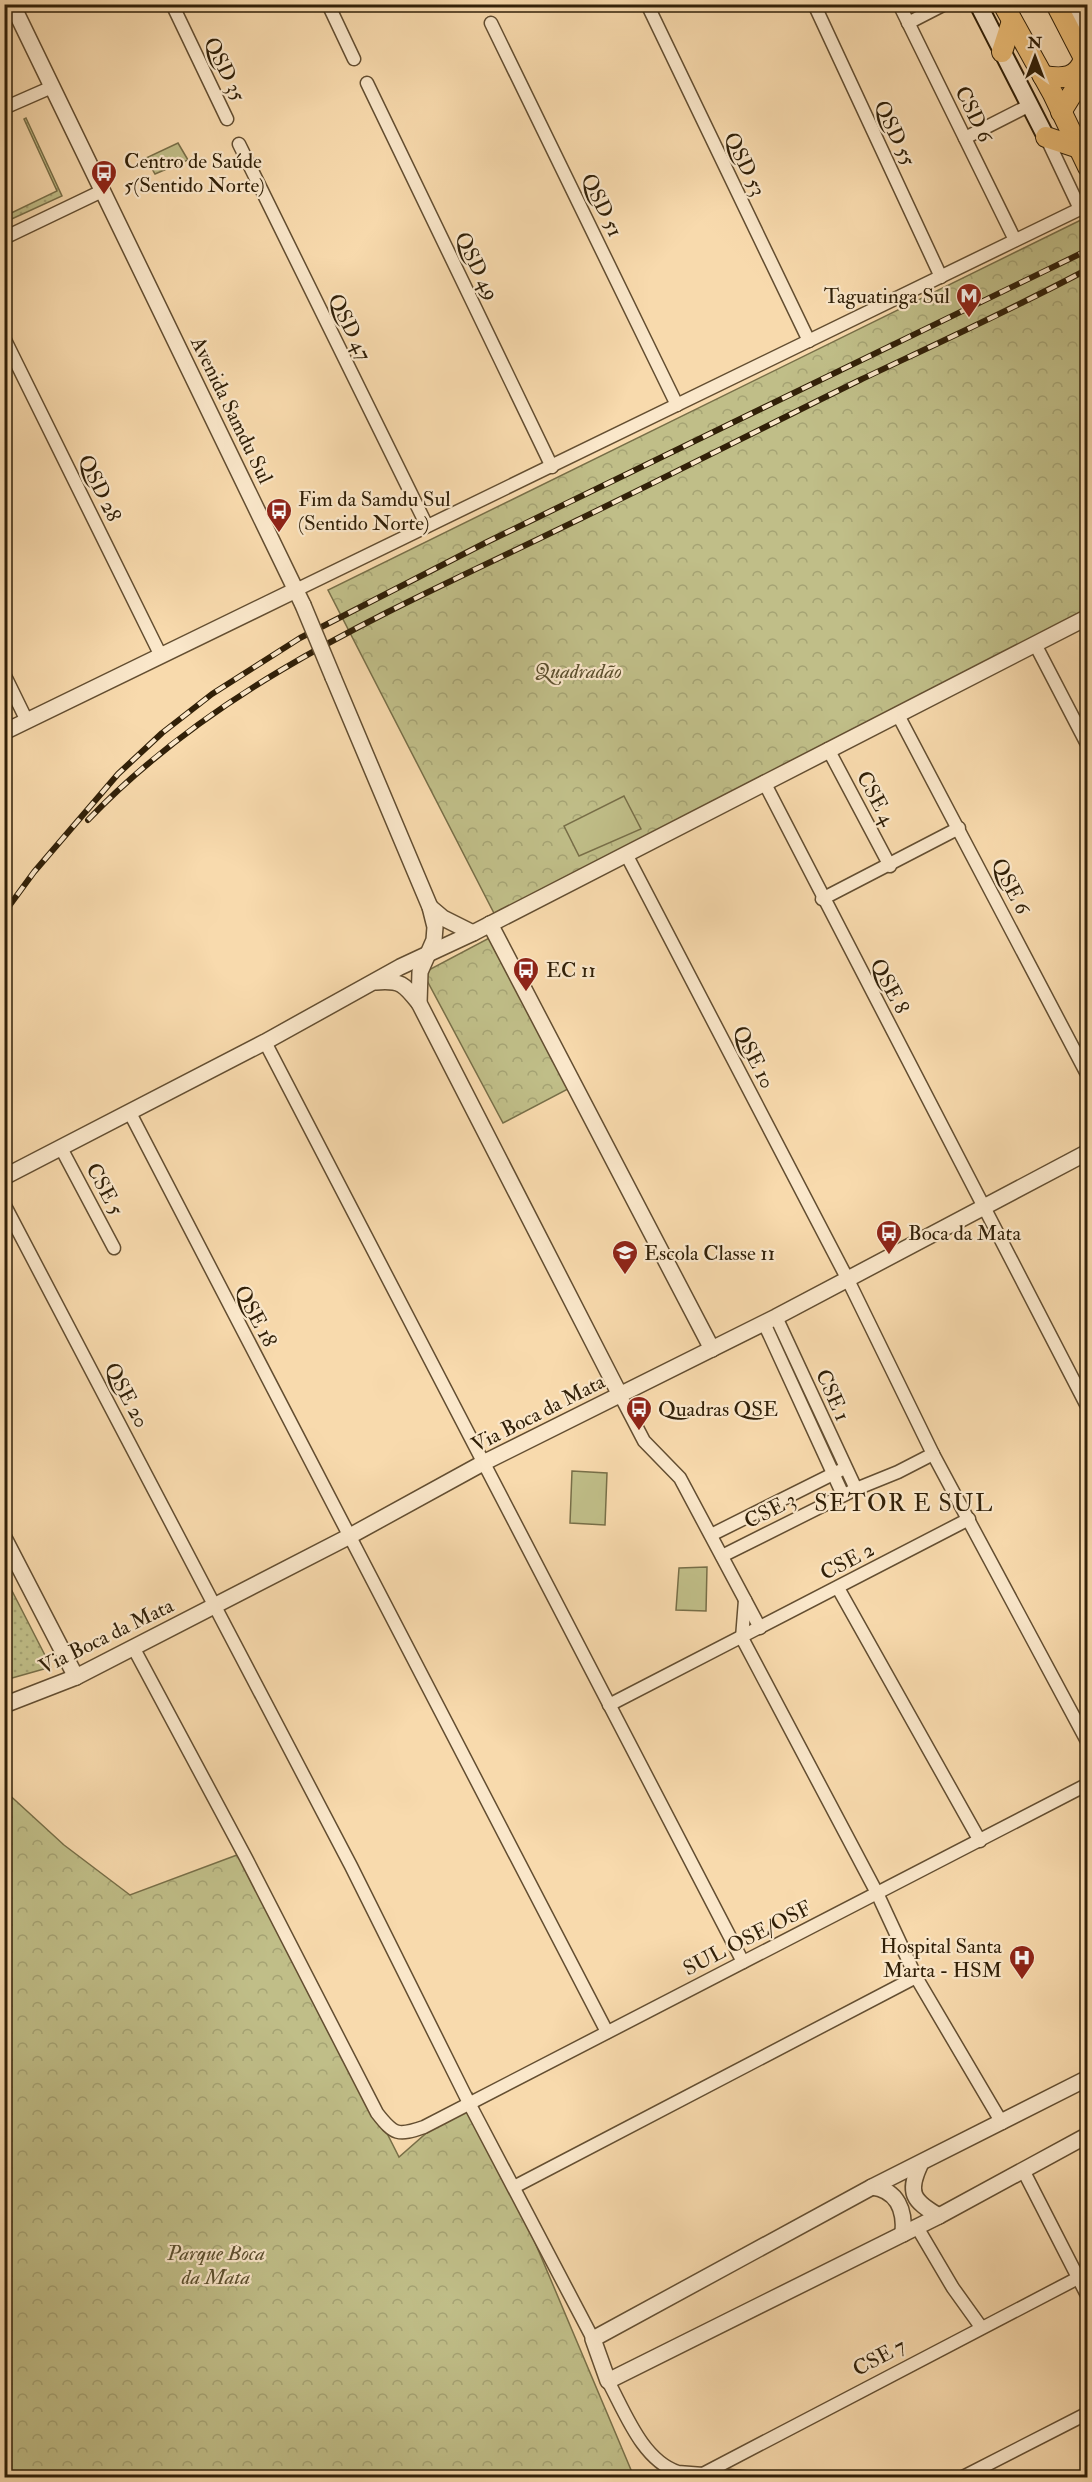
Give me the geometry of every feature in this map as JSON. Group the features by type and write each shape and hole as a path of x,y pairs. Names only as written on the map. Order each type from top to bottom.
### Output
{"highway":[{"path":"1043,76 1069,77 1086,62 1056,4"},
{"path":"1002,52 1008,13"},
{"path":"1008,13 1043,76 1088,167"},
{"path":"1061,112 1074,91 1088,88"},
{"path":"1046,137 1079,148"}],"main road":[{"path":"978,4 1046,137"},
{"path":"1074,4 1088,32"}],"street":[{"name":"Avenida Samdu Sul","path":"12,4 303,605 430,907 435,934 420,972 419,1003"},
{"name":"QSD 35","path":"172,4 227,119"},
{"path":"328,4 354,59"},
{"name":"QSD 53","path":"647,4 808,341"},
{"name":"QSD 55","path":"814,4 940,277"},
{"name":"CSD 6","path":"899,4 1015,240"},
{"path":"908,23 945,4"},
{"name":"QSD 51","path":"491,23 677,405"},
{"name":"QSD 49","path":"367,82 552,467"},
{"path":"4,108 52,87"},
{"path":"965,138 1030,105"},
{"path":"4,732 1084,207 1046,137"},
{"name":"QSD 47","path":"239,144 427,526"},
{"path":"4,238 102,191"},
{"name":"QSD 28","path":"4,338 161,656"},
{"path":"4,1177 265,1042 426,955 1088,617"},
{"path":"1035,644 1088,746"},
{"path":"4,674 27,721"},
{"name":"QSE 6","path":"898,715 1088,1076"},
{"name":"CSE 4","path":"828,749 890,866"},
{"name":"QSE 8","path":"764,782 822,899 1088,1408"},
{"path":"822,899 890,866 959,828"},
{"name":"QSE 10","path":"626,854 847,1278 933,1454 1088,1743"},
{"path":"430,907 443,918 472,933"},
{"path":"490,924 712,1348"},
{"path":"376,982 395,981 402,984 419,1003 644,1441 680,1478 760,1628"},
{"path":"265,1042 743,1962"},
{"name":"QSE 18","path":"130,1113 607,2032"},
{"name":"CSE 5","path":"61,1148 114,1248"},
{"name":"Via Boca da Mata","path":"4,1705 76,1677 350,1536 483,1463 770,1320 1088,1152"},
{"name":"QSE 20","path":"4,1204 351,1866 469,2103 592,2340"},
{"name":"CSE 1","path":"770,1320 855,1489"},
{"name":"CSE 1","path":"770,1320 843,1495"},
{"name":"CSE 3","path":"722,1556 855,1489 905,1469 933,1454"},
{"name":"CSE 3","path":"711,1535 845,1468"},
{"name":"CSE 2","path":"609,1705 969,1519"},
{"path":"4,1538 76,1677"},
{"path":"838,1588 980,1840"},
{"path":"745,1600 742,1638 877,1893 916,1977 1002,2123"},
{"name":"SUL OSE/OSF","path":"133,1647 246,1858 378,2113 392,2131 399,2133 424,2127 1088,1784"},
{"path":"514,2187 916,1977"},
{"path":"754,2478 700,2475 667,2469 653,2457 608,2381 592,2340 872,2187 920,2165 1088,2078"},
{"path":"608,2381 939,2216 1088,2135"},
{"path":"920,2165 912,2180 912,2190 920,2204 939,2216"},
{"path":"1023,2170 1088,2296"},
{"path":"872,2187 884,2188 894,2195 902,2213 903,2234"},
{"path":"917,2227 953,2288 981,2327"},
{"name":"CSE 7","path":"700,2475 1078,2278"},
{"path":"961,2478 1088,2413"}],"green space":[{"path":"26,118 62,196 5,222 5,216 57,191 24,119"},
{"path":"178,143 188,160 155,174 146,158"},
{"name":"Quadradão","path":"1087,217 1087,614 497,919 328,590"},
{"path":"624,796 641,829 579,856 564,826"},
{"path":"493,936 568,1089 503,1123 423,973"},
{"path":"572,1471 607,1473 605,1525 570,1523"},
{"path":"707,1567 706,1611 676,1610 679,1568"},
{"path":"8,1583 51,1667 5,1680 4,1585"},
{"name":"Parque Boca da Mata","path":"4,1790 64,1845 130,1895 245,1852 399,2157 472,2093 634,2477 5,2477"}],"railway":[{"path":"4,913 34,872 118,774 162,733 212,694 300,638 487,542 1088,250"},
{"path":"88,820 139,772 193,728 308,654 430,591 1088,269"}],"place":[{"name":"Centro de Saúde 5(Sentido Norte)","path":"104,196"},
{"name":"Taguatinga Sul","path":"969,319"},
{"name":"Fim da Samdu Sul (Sentido Norte)","path":"279,534"},
{"name":"EC 11","path":"526,993"},
{"name":"Boca da Mata","path":"889,1256"},
{"name":"Escola Classe 11","path":"625,1276"},
{"name":"Quadras QSE","path":"639,1432"},
{"name":"Hospital Santa Marta - HSM","path":"1022,1981"}],"district":[{"name":"SETOR E SUL","path":"904,1503"}]}
